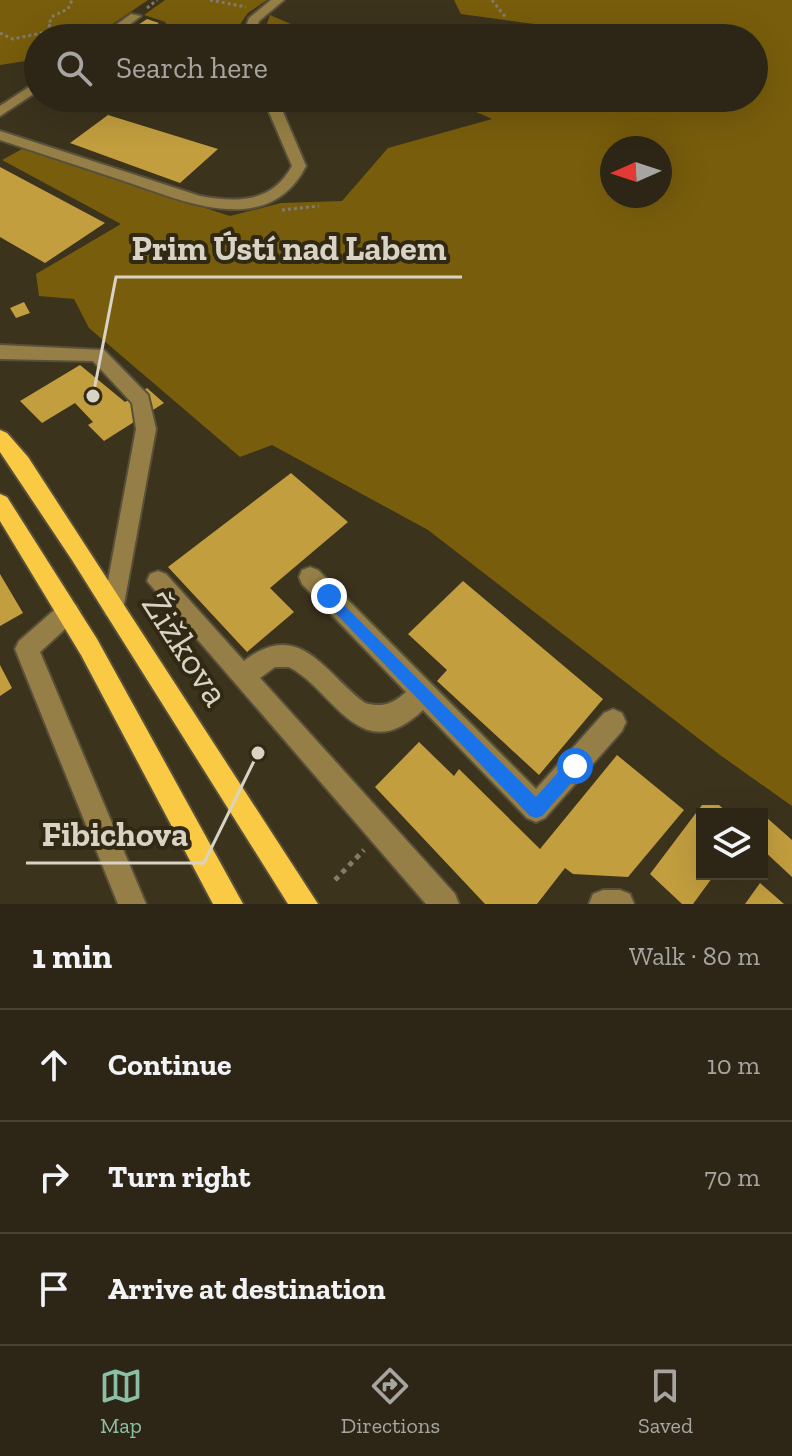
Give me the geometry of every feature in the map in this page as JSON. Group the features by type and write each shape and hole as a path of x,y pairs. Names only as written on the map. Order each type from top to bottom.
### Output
{"main road":[{"name":"Žižkova","path":"0,438 21,463 304,904"},
{"path":"0,503 68,612 229,904"}],"street":[{"path":"252,24 263,9 278,0"},
{"path":"124,24 135,16"},
{"path":"0,112 24,95"},
{"path":"0,135 197,200 223,206 252,205 283,192 294,179 299,166 276,112"},
{"path":"0,352 98,355 141,400 146,429 114,608"},
{"path":"310,577 536,809 613,722"},
{"path":"158,581 445,904"},
{"path":"68,612 27,649 132,904"},
{"path":"243,677 271,656 287,654 304,662 349,708 370,718 394,716 423,693"},
{"path":"603,904 620,904"}],"path":[{"path":"49,24 53,16 68,9 72,0"},
{"path":"210,0 263,9"},
{"path":"492,0 507,19"},
{"path":"0,33 13,39 24,37"},
{"path":"335,880 368,846"}],"shaded area":[{"path":"0,0 148,0 113,24 24,24 24,61 0,65"},
{"path":"165,0 267,0 248,13 240,24 166,24 144,15"},
{"path":"454,0 792,0 792,806 720,755 428,530 272,445 240,457 89,328 74,299 39,296 36,274 121,224 2,160 22,149 230,216 281,203 342,201 388,148 492,119 476,112 768,112 768,24 535,24 461,14"},
{"path":"270,15 291,24 267,24"}],"building":[{"path":"147,19 159,23 158,24 140,24"},
{"path":"108,115 218,149 180,183 70,143"},
{"path":"0,167 105,223 45,263 0,237"},
{"path":"24,302 30,313 16,318 10,308"},
{"path":"80,365 125,402 147,388 164,403 104,441 88,425 93,422 75,403 42,423 20,401"},
{"path":"291,473 348,522 270,588 294,612 247,652 168,567"},
{"path":"0,574 23,613 0,626"},
{"path":"463,581 603,699 539,775 437,681 447,670 408,634"},
{"path":"0,665 12,688 0,696"},
{"path":"419,742 454,776 459,769 540,849 617,755 684,810 628,877 573,874 565,868 537,904 485,904 375,787"},
{"path":"702,805 719,805 722,808 700,808"},
{"path":"696,813 696,880 711,880 693,904 682,904 650,874"},
{"path":"768,819 792,840 792,877 768,855"},
{"path":"760,883 784,904 745,904"}],"place":[{"name":"Prim Ústí nad Labem","path":"93,396"},
{"name":"Fibichova","path":"258,753"}],"route":[{"path":"329,596 536,809 575,766"}]}
